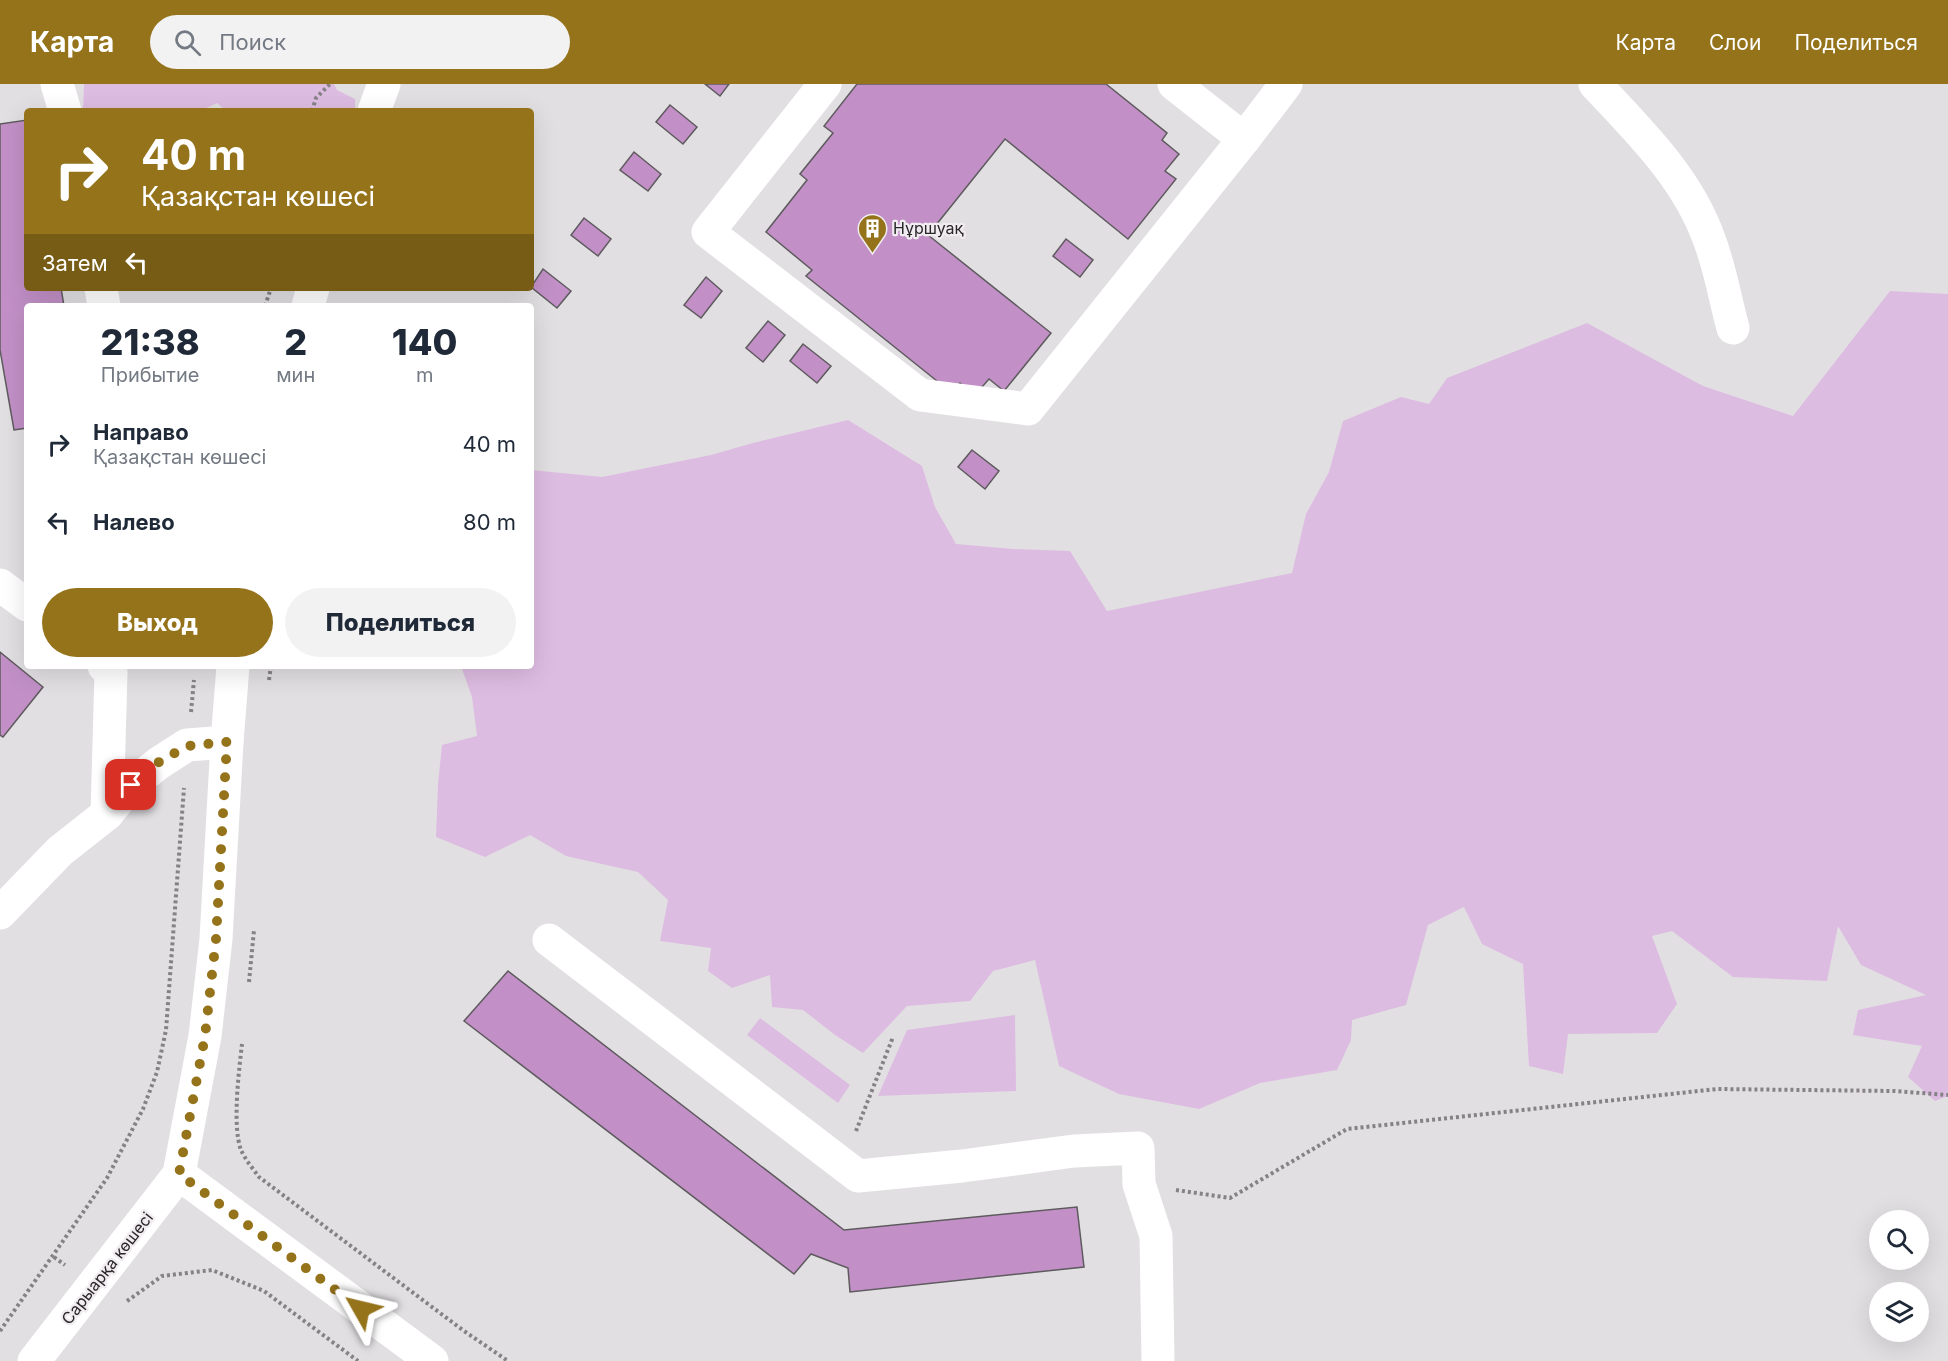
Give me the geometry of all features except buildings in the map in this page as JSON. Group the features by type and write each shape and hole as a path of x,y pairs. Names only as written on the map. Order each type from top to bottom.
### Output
{"street":[{"path":"57,84 64,108"},
{"path":"375,108 384,84"},
{"path":"825,84 708,232 920,395 1028,409 1287,84"},
{"path":"1174,84 1244,139"},
{"path":"1594,84 1647,140 1685,189 1709,238 1732,328"},
{"path":"0,585 24,603"},
{"path":"107,814 111,672 108,669"},
{"path":"233,669 216,939 205,1036 179,1174 432,1361"},
{"path":"0,913 60,851 107,814 131,785 159,762 187,746 227,742"},
{"path":"549,940 858,1176 962,1166 1074,1150 1138,1148 1139,1184 1156,1236 1158,1361"},
{"name":"Сарыарқа көшесі","path":"34,1361 179,1174"}],"path":[{"path":"313,108 316,98 330,84"},
{"path":"268,687 271,669"},
{"path":"0,1331 107,1178 143,1109 157,1072 166,1030 187,746 195,677"},
{"path":"248,987 254,921"},
{"path":"843,1164 893,1036"},
{"path":"242,1042 237,1084 237,1121 241,1149 259,1178 464,1331 508,1361"},
{"path":"1139,1184 1230,1198 1347,1129 1359,1127 1717,1089 1894,1091 1948,1095"},
{"path":"123,1304 162,1276 212,1270 264,1291 358,1361"}],"shaded area":[{"path":"84,84 334,84 337,90 355,99 355,108 223,108 217,103 206,108 83,108"},
{"path":"1890,291 1948,294 1948,1096 1935,1101 1908,1077 1922,1046 1853,1035 1858,1010 1926,995 1861,965 1838,926 1827,981 1733,977 1672,931 1652,936 1677,1004 1657,1033 1568,1034 1563,1074 1529,1066 1523,964 1482,944 1464,907 1428,925 1406,1005 1352,1020 1351,1040 1337,1070 1260,1083 1199,1109 1119,1094 1059,1066 1035,960 993,971 970,1001 907,1006 863,1053 803,1010 772,1007 770,975 732,988 708,971 711,948 660,941 668,900 638,872 566,856 530,835 485,857 436,837 442,745 477,736 472,697 462,669 534,669 534,470 602,477 711,455 848,420 922,466 935,507 956,544 1070,551 1107,611 1292,573 1306,514 1329,472 1343,421 1401,397 1429,404 1447,378 1587,323 1703,386 1793,416"},
{"path":"1015,1015 1016,1091 878,1096 907,1030"},
{"path":"760,1018 850,1085 838,1103 747,1035"}],"place":[{"name":"Нұршуақ","path":"872,254"}],"route":[{"path":"131,785 159,762 187,746 227,742 216,939 205,1036 179,1174 361,1309"}]}
